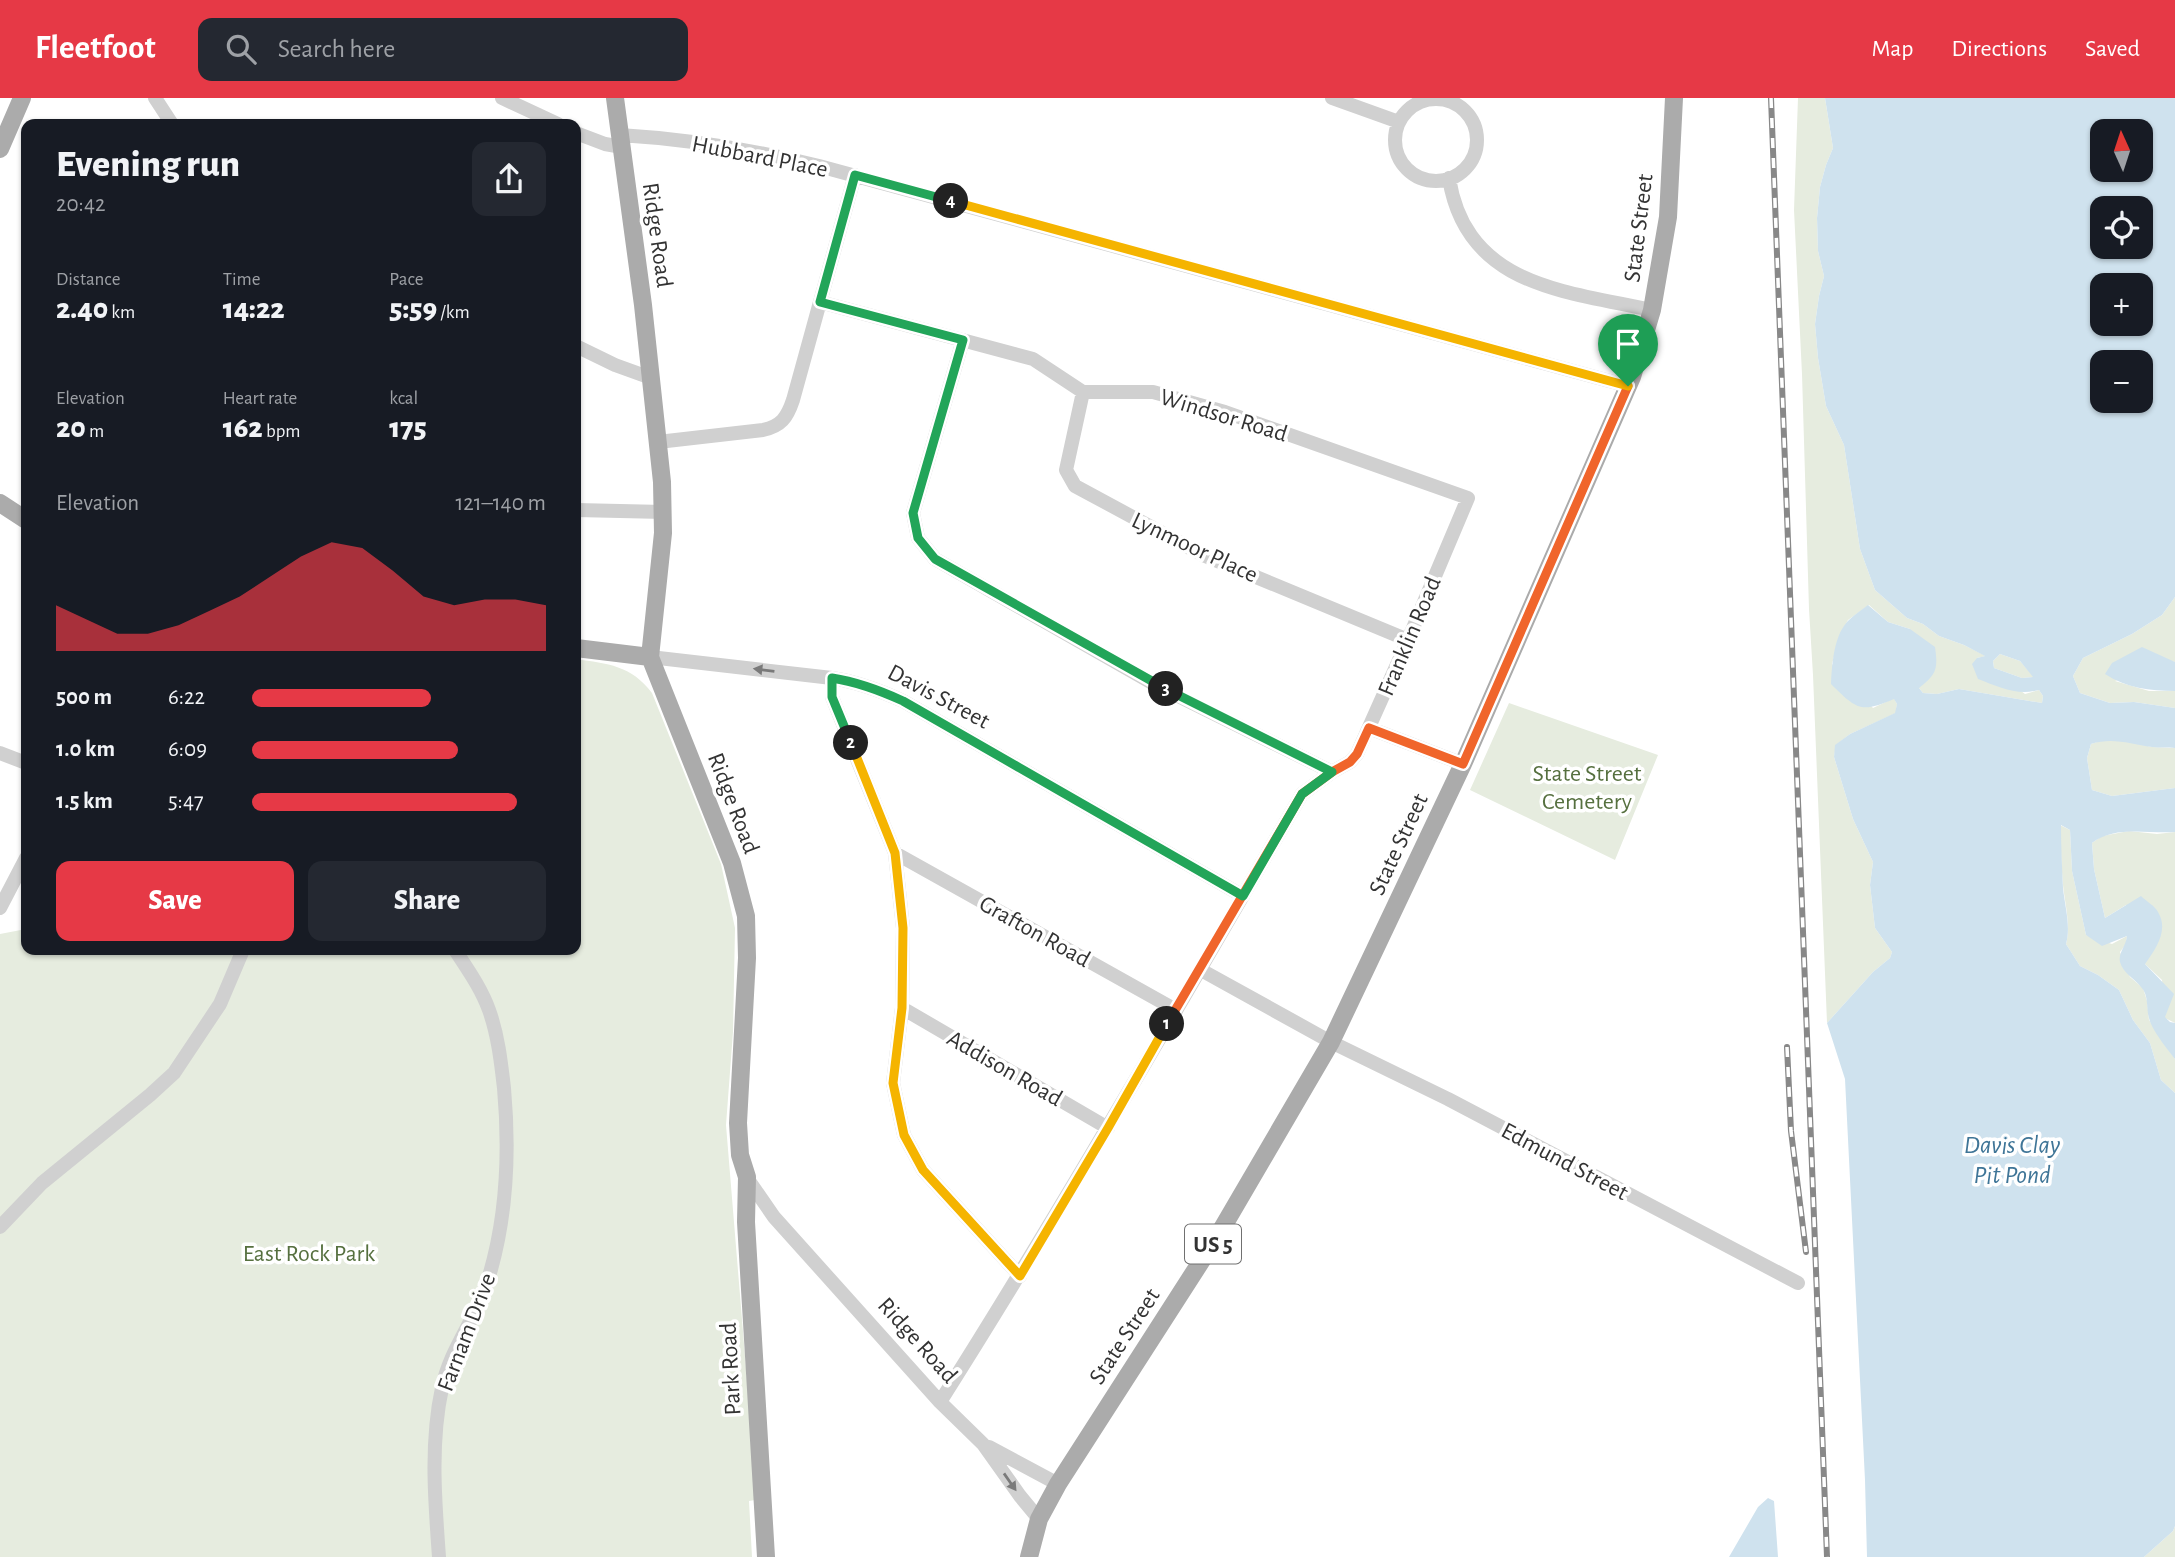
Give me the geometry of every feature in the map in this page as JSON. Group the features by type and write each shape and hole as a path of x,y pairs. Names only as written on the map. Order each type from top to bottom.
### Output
{"main road":[{"path":"0,149 22,98"},
{"name":"Ridge Road","path":"615,98 643,304 664,512 650,657 732,863 744,907 747,958 738,1123 740,1155 747,1177"},
{"name":"State Street","path":"1029,1557 1040,1519 1058,1484 1220,1232 1331,1042 1463,764 1628,386 1652,310 1668,217 1674,98"},
{"path":"0,503 21,517"},
{"name":"Davis Street","path":"581,649 650,657"},
{"name":"Park Road","path":"747,1177 746,1222 766,1557"}],"street":[{"path":"155,98 170,119"},
{"path":"502,98 547,119"},
{"path":"1332,98 1399,122"},
{"path":"1430,99 1456,104 1474,124 1475,150 1470,162 1461,172 1449,178 1438,181 1415,175 1398,157 1395,134 1399,122 1406,111 1417,103 1430,99"},
{"name":"Hubbard Place","path":"581,135 604,144 621,141 680,141 766,153 1628,386"},
{"path":"658,442 763,430 781,423 786,418 855,175"},
{"path":"1449,178 1453,199 1472,238 1504,267 1527,280 1552,288 1652,310"},
{"path":"820,302 1033,359 1083,392"},
{"path":"963,340 913,513 918,538 935,559 1154,684 1332,772"},
{"path":"581,348 651,379"},
{"name":"Windsor Road","path":"1083,392 1153,392 1225,412 1468,498"},
{"name":"Lynmoor Place","path":"1083,392 1066,470 1075,486 1203,555 1408,640"},
{"name":"Franklin Road","path":"940,1402 1020,1276 1302,794 1350,762 1357,754 1468,498"},
{"path":"581,510 664,512"},
{"name":"Davis Street","path":"650,657 832,678 875,688 903,701 1243,896"},
{"path":"832,678 832,697 895,853 903,928 902,1008 893,1083 904,1135 923,1170 1020,1276"},
{"path":"1369,728 1463,764"},
{"path":"0,753 21,761"},
{"name":"Grafton Road","path":"895,853 1176,1010"},
{"path":"0,908 21,868"},
{"path":"0,1227 25,1198 174,1073 213,1016 241,955"},
{"name":"Farnam Drive","path":"439,1557 435,1456 439,1403 451,1357 482,1296 489,1275 503,1212 507,1164 506,1109 495,1030 489,1009 458,955"},
{"name":"Edmund Street","path":"1201,970 1331,1042 1448,1099 1798,1283"},
{"name":"Addison Road","path":"902,1008 1108,1128"},
{"name":"Ridge Road","path":"747,1177 774,1217 940,1402 983,1444 1040,1519"},
{"name":"Ridge Road","path":"983,1444 1058,1484"}],"green space":[{"path":"1798,98 1825,98 1833,148 1820,187 1817,218 1818,251 1824,276 1815,324 1818,358 1826,406 1844,445 1860,549 1875,590 1907,618 1923,624 1939,636 1986,656 1977,658 2025,694 2039,690 2043,696 2042,703 1959,689 1937,694 1923,693 1919,688 1910,629 1888,622 1869,605 1848,620 1839,637 1832,664 1873,708 1894,698 1897,704 1896,713 1850,734 1836,745 1834,757 1853,819 1873,862 1870,885 1875,928 1892,952 1890,958 1873,972 1827,1023 1794,210"},
{"path":"2175,597 2175,662 2170,661 2115,681 2149,691 2175,691 2175,708 2134,702 2110,703 2080,693 2073,676 2083,658 2132,634 2162,615"},
{"path":"2000,654 2020,661 2034,677 2022,678 1994,668 1993,661"},
{"name":"East Rock Park","path":"581,660 618,667 636,677 652,693 721,864 735,928 733,1032 726,1125 751,1429 755,1500 749,1501 752,1557 0,1557 0,934 21,930 21,955 581,955"},
{"name":"State Street Cemetery","path":"1509,703 1658,755 1615,860 1470,790"},
{"path":"2120,740 2152,747 2175,748 2175,788 2112,796 2092,790 2087,758 2091,744"},
{"path":"2060,825 2070,830 2072,871 2086,935 2112,944 2127,936 2126,944 2120,952 2130,977 2143,988 2149,1020 2175,1059 2175,1093 2161,1080 2150,1043 2133,1020 2119,990 2080,966 2066,944 2068,922 2062,878"},
{"path":"2129,831 2157,834 2175,832 2175,1023 2165,1018 2162,980 2145,964 2126,905 2105,918 2094,869 2092,843 2102,836"},
{"path":"2175,1526 2175,1557 2144,1557 2173,1531"}],"water":[{"name":"Davis Clay Pit Pond","path":"1825,98 2175,98 2175,597 2162,615 2132,634 2083,658 2073,676 2080,693 2110,703 2134,702 2175,708 2175,748 2107,741 2091,744 2087,758 2092,790 2112,796 2175,788 2175,832 2121,832 2101,837 2092,843 2094,869 2105,918 2141,896 2155,908 2161,919 2160,939 2145,964 2174,994 2165,1017 2175,1023 2175,1059 2150,1023 2144,990 2126,973 2120,962 2127,936 2102,946 2086,935 2072,871 2070,830 2061,825 2063,888 2068,924 2066,944 2080,966 2119,990 2133,1020 2150,1043 2161,1080 2175,1093 2175,1526 2173,1531 2144,1557 1867,1557 1845,1079 1827,1023 1873,972 1890,958 1892,952 1875,928 1870,885 1873,862 1853,819 1834,757 1835,745 1850,734 1895,713 1897,704 1894,699 1866,707 1847,699 1831,684 1835,649 1845,625 1868,605 1888,622 1910,629 1935,647 1935,670 1930,679 1919,688 1923,693 1937,694 1959,689 2042,703 2043,696 2039,690 2016,691 1978,679 1972,664 1977,658 1985,656 1939,636 1923,624 1907,618 1875,590 1860,549 1844,445 1826,406 1818,358 1815,324 1824,276 1818,251 1817,218 1820,187 1833,148","holes":["2000,654 2020,661 2033,677 2022,678 1994,668 1993,661"]},
{"path":"2142,647 2175,662 2175,691 2139,688 2121,683 2105,674 2112,663"},
{"path":"1768,1498 1774,1501 1778,1557 1729,1557 1758,1507"}],"railway":[{"path":"1771,98 1827,1557"},
{"path":"1787,1047 1791,1131 1806,1252"}],"route":[{"path":"1628,386 855,175 820,302 963,340 913,513 918,538 935,559 1154,684 1332,772 1302,794 1243,896 903,701 857,682 832,678 832,697 895,853 903,928 902,1008 893,1083 904,1135 923,1170 1020,1276 1201,970 1302,794 1350,762 1357,754 1369,728 1463,764 1628,386"}]}
